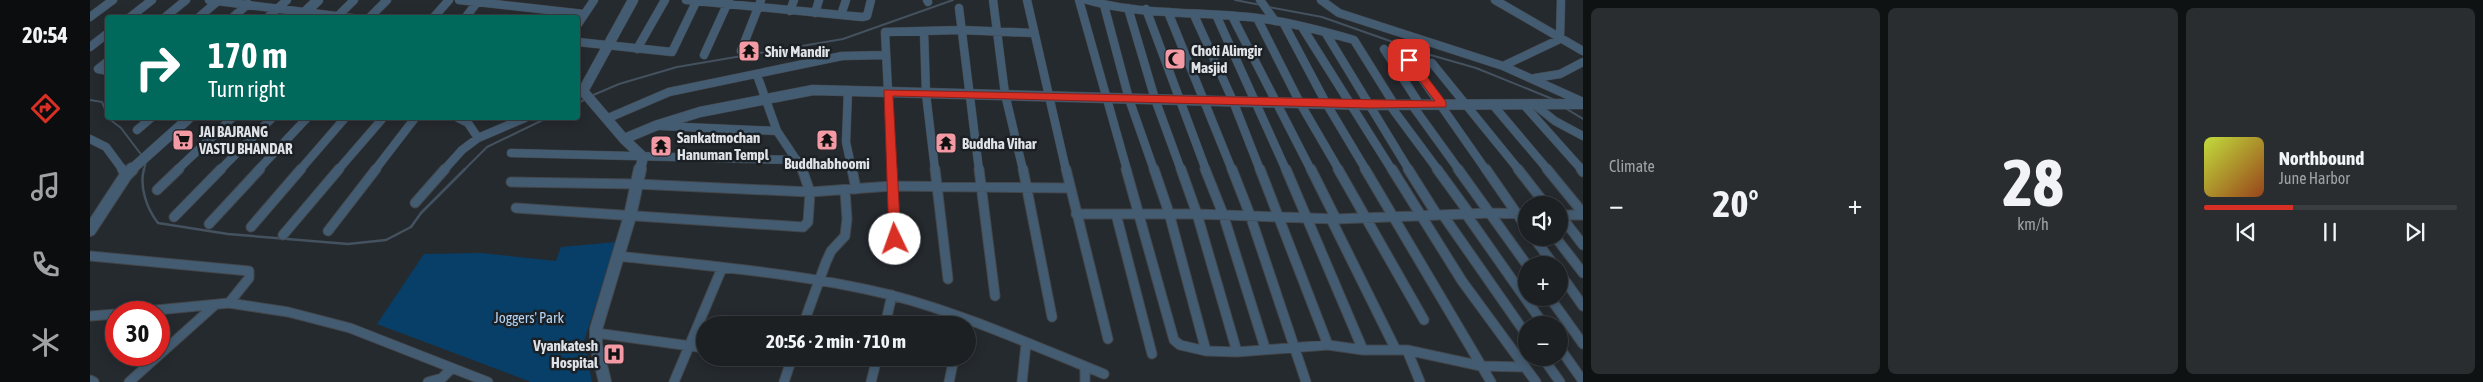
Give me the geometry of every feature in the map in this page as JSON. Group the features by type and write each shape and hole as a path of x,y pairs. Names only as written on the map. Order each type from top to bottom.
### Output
{"street":[{"path":"90,17 94,11 113,0"},
{"path":"132,15 152,0"},
{"path":"168,15 186,0"},
{"path":"209,0 250,2 302,15 318,0"},
{"path":"270,15 287,0"},
{"path":"340,15 354,0"},
{"path":"373,15 386,0"},
{"path":"436,15 449,0"},
{"path":"459,0 584,14"},
{"path":"580,21 594,0"},
{"path":"633,0 584,86 585,96 643,157"},
{"path":"637,49 665,0"},
{"path":"686,0 728,2 757,8 865,17 871,0"},
{"path":"741,51 761,0"},
{"path":"790,11 794,0"},
{"path":"815,13 819,0"},
{"path":"841,15 846,0"},
{"path":"993,0 1005,94 1027,188 1052,318"},
{"path":"1027,0 1033,33 1076,214 1108,339"},
{"path":"1079,0 1105,98 1140,214 1171,335 1180,345 1206,351 1237,352 1265,348 1328,345 1363,350 1407,350 1481,366 1526,367"},
{"path":"1087,0 1104,5 1194,16 1257,18 1326,32 1354,40 1392,104 1538,316"},
{"path":"1321,0 1339,13 1535,78 1581,103"},
{"path":"1495,0 1583,51"},
{"path":"1560,39 1561,0"},
{"path":"202,15 218,1"},
{"path":"467,15 479,1"},
{"path":"580,42 672,52 697,1"},
{"path":"235,15 250,2"},
{"path":"704,55 728,2"},
{"path":"1104,5 1130,98 1169,213 1206,351"},
{"path":"1264,5 1280,22 1491,382"},
{"path":"959,8 968,94 995,296"},
{"path":"1128,8 1155,99 1197,214 1237,352"},
{"path":"1146,9 1178,100 1224,214 1265,348"},
{"path":"1168,12 1250,215 1306,382"},
{"path":"1194,16 1233,101 1328,345"},
{"path":"1217,18 1308,218 1363,350"},
{"path":"1233,18 1276,102 1396,350"},
{"path":"1257,18 1300,103 1368,218 1424,320"},
{"path":"1302,27 1462,281 1536,382"},
{"path":"896,257 885,32 961,30 1033,33"},
{"path":"924,31 926,94 948,279"},
{"path":"1326,32 1368,105 1440,215 1518,323"},
{"path":"90,47 105,35"},
{"path":"1503,66 1560,39"},
{"path":"1384,49 1416,105 1522,256"},
{"path":"606,119 669,92 842,56 886,55"},
{"path":"1409,60 1518,209"},
{"path":"1432,62 1539,196"},
{"path":"1535,78 1560,74 1583,62"},
{"path":"105,63 98,69 105,70"},
{"path":"516,208 803,227 808,222 810,192 805,174 777,131 757,75"},
{"path":"624,138 700,112 813,90 1368,105 1581,103"},
{"path":"848,90 846,142 856,189"},
{"path":"1539,104 1555,121 1583,136"},
{"path":"1493,105 1583,214"},
{"path":"1524,105 1583,172"},
{"path":"137,130 150,120"},
{"path":"90,230 126,175 187,120"},
{"path":"157,190 230,120"},
{"path":"174,217 270,120"},
{"path":"209,224 305,120"},
{"path":"251,226 343,120"},
{"path":"283,235 381,120"},
{"path":"328,231 413,120"},
{"path":"464,120 478,138"},
{"path":"415,203 462,150 478,138 520,120"},
{"path":"655,126 777,131"},
{"path":"90,138 106,147 126,175"},
{"path":"510,153 797,160"},
{"path":"605,382 596,345 596,332 616,256 630,216 643,157"},
{"path":"511,182 636,184 810,192 892,186 1070,188"},
{"path":"806,316 818,279 831,250 840,242 845,233 847,217 845,190"},
{"path":"1076,214 1224,214 1333,219 1518,213"},
{"path":"1116,214 1152,354"},
{"path":"1568,215 1583,214"},
{"path":"1568,226 1583,245"},
{"path":"1562,246 1583,273"},
{"path":"90,256 248,271 249,278 229,303"},
{"path":"616,256 818,279 892,295 946,316"},
{"path":"674,382 722,268"},
{"path":"1568,285 1583,306"},
{"path":"887,316 892,295"},
{"path":"170,309 229,303 288,312 350,328 488,382"},
{"path":"129,382 215,305"},
{"path":"1556,306 1583,344"},
{"path":"90,316 105,315"},
{"path":"976,327 1104,374"},
{"path":"596,332 696,347"},
{"path":"1022,382 1026,344"},
{"path":"1407,350 1420,382"},
{"path":"1568,360 1583,382"},
{"path":"784,382 789,366"},
{"path":"871,382 875,366"},
{"path":"949,382 952,366"},
{"path":"1549,366 1560,382"},
{"path":"1085,367 1085,382"},
{"path":"428,382 442,378 452,368"},
{"path":"90,380 94,382"}],"green space":[{"name":"Joggers' Park","path":"616,242 584,341 592,382 531,382 377,324 424,254 481,253 556,261 561,247"}],"waterway":[{"path":"591,96 619,84 677,67 843,39 953,0"},
{"path":"1235,0 1261,5"},
{"path":"1269,7 1322,17 1427,54 1476,68 1555,100"},
{"path":"580,102 586,99"},
{"path":"90,100 102,102 105,109"},
{"path":"1565,108 1583,119"},
{"path":"111,120 121,128 143,157"},
{"path":"144,169 143,190 145,198 150,211 158,223 228,234 348,244 386,240 411,227 421,213 487,147 543,120"},
{"path":"144,170 146,162"}],"place":[{"name":"Shiv Mandir","path":"749,51"},
{"name":"Choti Alimgir Masjid","path":"1175,59"},
{"name":"JAI BAJRANG VASTU BHANDAR","path":"183,140"},
{"name":"Buddhabhoomi","path":"827,140"},
{"name":"Buddha Vihar","path":"946,143"},
{"name":"Sankatmochan Hanuman Templ","path":"661,146"},
{"name":"Vyankatesh Hospital","path":"614,354"}],"route":[{"path":"895,239 887,92 1022,94 1368,105 1443,105 1409,60"}]}
